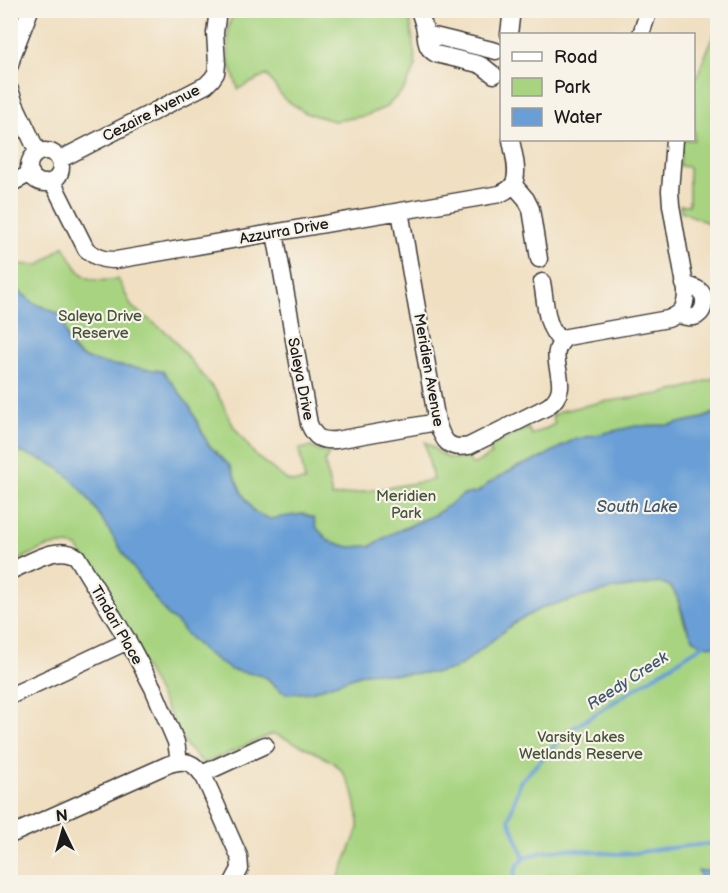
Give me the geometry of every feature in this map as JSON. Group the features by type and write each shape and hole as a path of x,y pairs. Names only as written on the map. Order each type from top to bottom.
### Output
{"street":[{"path":"10,66 30,10"},
{"name":"Cezaire Avenue","path":"59,159 206,85 216,73 215,33 218,10"},
{"path":"419,10 426,34 425,40 431,51 478,64 497,78"},
{"path":"509,33 512,10"},
{"path":"641,33 649,10"},
{"path":"426,34 499,50"},
{"path":"497,78 490,70 489,63 491,57 499,50"},
{"path":"10,90 38,153"},
{"path":"511,141 516,174 513,184 531,209 539,259"},
{"path":"542,282 551,329 561,341 575,335 668,319 683,309 686,301 670,191 674,141"},
{"path":"46,151 54,153 59,159 60,172 51,181 40,181 31,173 30,163 38,153 46,151"},
{"path":"10,184 31,173"},
{"name":"Azzurra Drive","path":"51,181 86,249 94,257 104,260 116,260 500,194 513,184"},
{"name":"Meridien Avenue","path":"400,211 437,422 442,436 449,445 459,448 469,446 555,401 560,393 561,384 556,352 561,341"},
{"name":"Saleya Drive","path":"275,233 309,424 313,433 319,439 328,441 437,422"},
{"name":"Tindari Place","path":"10,571 57,552 64,551 74,554 129,641 159,701 176,742 179,761"},
{"path":"10,696 129,641"},
{"path":"202,774 265,745"},
{"path":"10,835 166,765 179,761 187,762 202,774 239,856 240,869 233,882"}],"green space":[{"path":"401,10 405,19 410,19 416,66 404,89 386,107 365,116 334,121 306,113 283,98 267,75 238,89 229,61 228,29 233,11"},
{"path":"717,27 717,227 681,211 680,205 689,205 689,167 680,166 682,141 695,141 695,81"},
{"name":"Saleya Drive Reserve","path":"64,246 74,264 89,279 118,279 132,307 170,335 217,393 234,427 256,456 287,480 305,481 299,449 311,447 322,452 332,451 325,463 332,497 433,480 425,442 448,458 468,457 472,465 492,455 488,447 528,428 532,435 555,424 552,416 561,411 602,402 660,394 717,377 717,412 703,418 669,425 636,426 573,440 541,458 517,467 490,482 478,492 463,495 436,514 391,534 371,546 349,547 329,541 303,514 270,519 254,512 242,493 230,466 208,444 190,407 79,355 67,337 64,316 34,303 18,290 11,291 11,264 40,265"},
{"name":"Varsity Lakes Wetlands Reserve","path":"11,449 41,459 69,476 95,507 129,561 169,617 177,622 205,652 231,670 259,675 267,678 274,686 311,692 365,673 437,673 453,669 517,621 544,607 613,589 661,583 667,585 678,600 686,627 690,632 703,645 717,645 717,882 337,882 358,829 358,815 353,791 342,771 333,762 309,749 272,734 204,764 183,740 94,571 77,547 51,546 11,564"}],"water":[{"name":"South Lake","path":"18,290 34,303 64,316 68,342 78,355 106,364 163,371 190,407 208,444 230,466 242,493 254,512 270,519 303,514 314,518 316,527 329,541 349,547 371,546 391,534 436,514 463,495 478,492 490,482 517,467 541,458 573,440 636,426 669,425 703,418 717,412 717,645 703,645 694,640 688,630 676,595 670,587 661,583 613,589 544,607 517,621 461,665 437,673 365,673 311,692 289,694 281,691 267,678 231,670 205,652 177,622 169,617 130,564 92,503 76,484 53,465 11,449 10,291"},
{"path":"698,871 717,871 717,882 703,882"}],"waterway":[{"name":"Reedy Creek","path":"524,858 509,819 520,782 570,730 703,645"},
{"name":"Reedy Creek","path":"515,882 514,875 517,866 524,858 542,852 567,849 616,854 636,853 718,843"}],"park label":[{"name":"Meridien Park","path":"406,504"}]}
